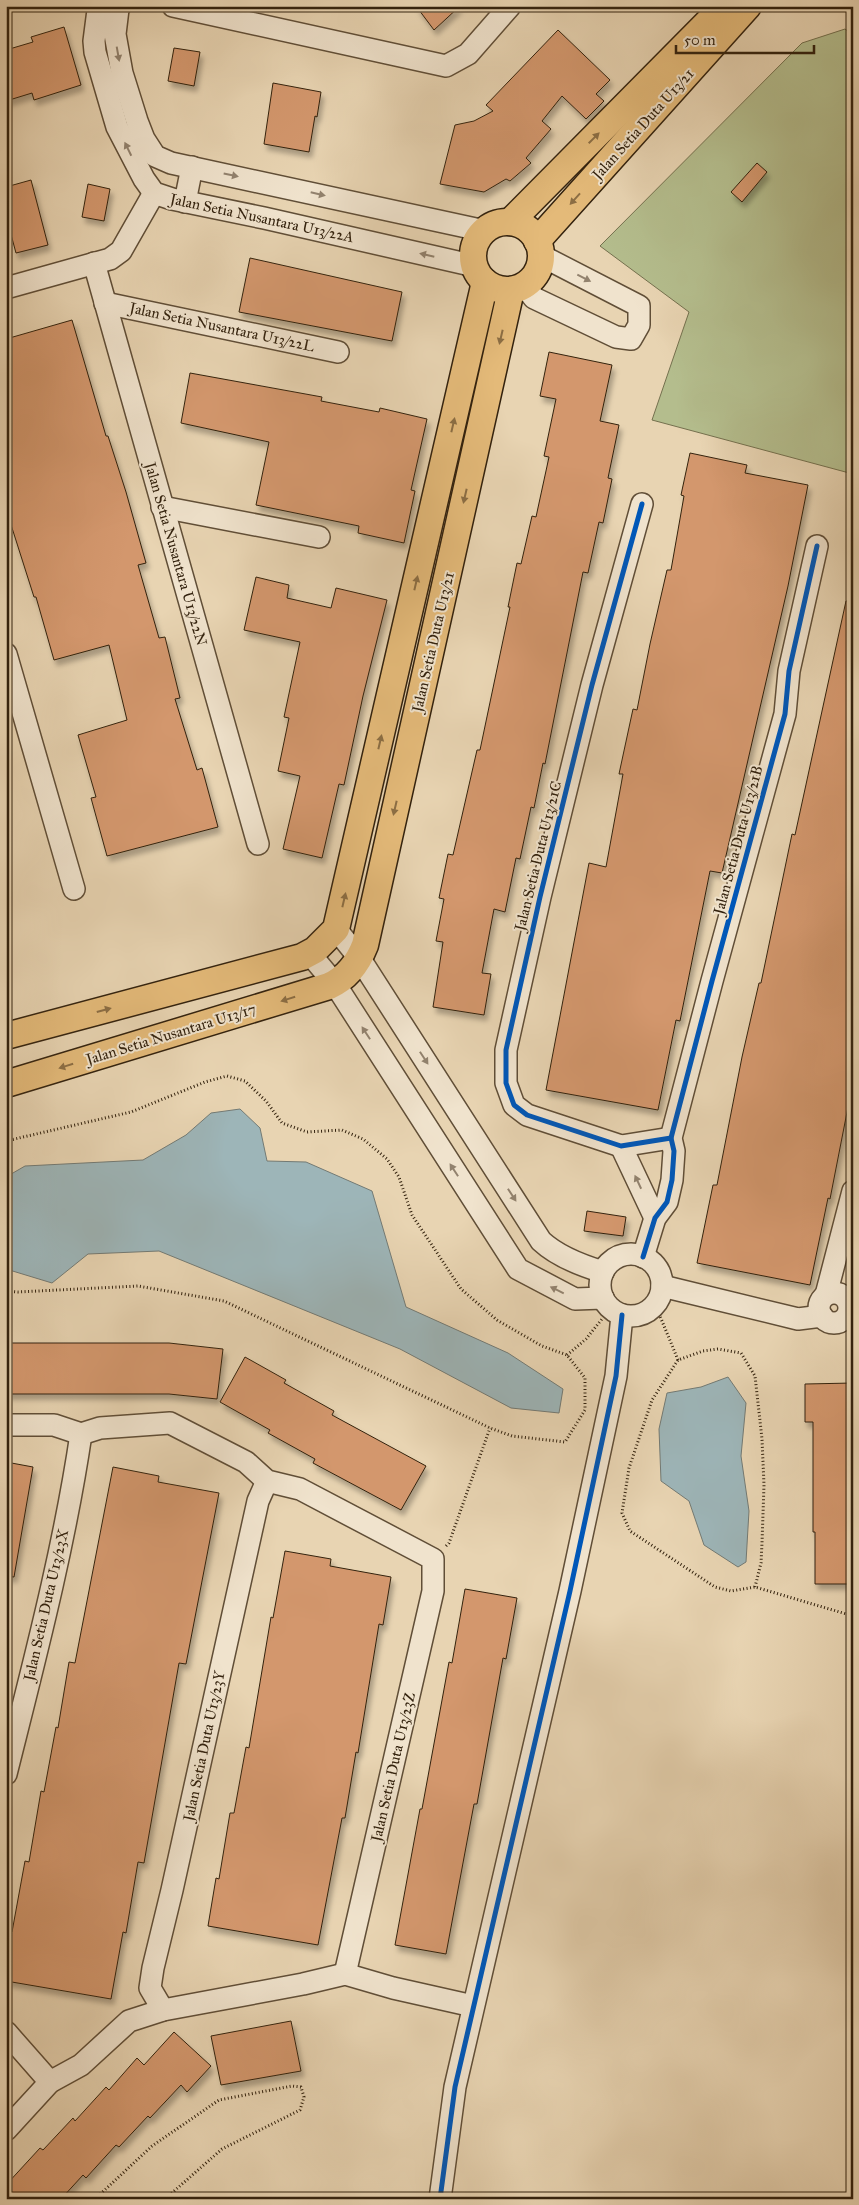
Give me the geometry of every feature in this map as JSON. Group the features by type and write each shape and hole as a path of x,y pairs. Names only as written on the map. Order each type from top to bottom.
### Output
{"main road":[{"name":"Jalan Setia Duta U13/21","path":"510,222 724,6"},
{"name":"Jalan Setia Duta U13/21","path":"539,248 748,6"},
{"path":"510,222 521,225 531,232 539,248 536,272 518,287 502,290 480,274 473,256 475,246 485,231 499,223 510,222"},
{"name":"Jalan Setia Duta U13/21","path":"336,929 480,274"},
{"name":"Jalan Setia Duta U13/21","path":"335,984 354,967 360,958 367,936 518,287"},
{"path":"6,1036 310,954 336,929"},
{"name":"Jalan Setia Nusantara U13/17","path":"6,1084 335,984"}],"street":[{"path":"173,6 446,66 468,54 510,6"},
{"path":"108,8 122,73 144,139 155,156 171,163 485,231"},
{"path":"108,8 94,41 95,52 118,127 149,186"},
{"path":"6,288 110,259 121,251 134,225 149,186 155,156"},
{"path":"185,202 192,167"},
{"name":"Jalan Setia Nusantara U13/22A","path":"149,186 185,202 264,218 480,274"},
{"path":"518,287 534,298 616,337 631,339 639,325 639,306 539,248"},
{"name":"Jalan Setia Nusantara U13/22N","path":"94,263 258,844"},
{"name":"Jalan Setia Nusantara U13/22L","path":"105,303 338,352"},
{"name":"Jalan Setia Duta U13/21C","path":"620,1146 527,1115 514,1105 506,1083 506,1050 540,896 592,685 642,504"},
{"path":"162,507 320,537"},
{"name":"Jalan Setia Duta U13/21B","path":"643,1257 655,1218 667,1202 672,1180 674,1151 672,1138 712,981 786,714 789,671 817,546"},
{"path":"6,654 74,889"},
{"path":"336,929 360,958 542,1241 552,1249 588,1268 603,1272"},
{"path":"310,954 335,984 518,1270 575,1299 612,1307 640,1315 658,1295 657,1269 643,1257 634,1254 616,1258 603,1272 601,1281 612,1307 616,1376 570,1591 455,2087 440,2199"},
{"path":"655,1218 620,1146 672,1138"},
{"path":"833,1295 853,1192"},
{"path":"833,1295 847,1300 850,1316 835,1323 825,1320 819,1307 833,1295 853,1237"},
{"path":"658,1295 798,1319 822,1316"},
{"path":"6,1425 54,1426 81,1434 100,1428 170,1424 246,1462 267,1481 300,1489 433,1558"},
{"name":"Jalan Setia Duta U13/23X","path":"6,1774 46,1606 81,1434"},
{"name":"Jalan Setia Duta U13/23Y","path":"163,2010 150,1988 153,1968 175,1880 258,1502 267,1481"},
{"name":"Jalan Setia Duta U13/23Z","path":"345,1974 432,1591 433,1558"},
{"path":"6,2130 50,2082 80,2064 129,2021 163,2010 303,1984 345,1974 393,1988 474,2006"},
{"path":"6,2032 50,2082"}],"path":[{"path":"6,1141 131,1112 205,1082 227,1076 245,1081 266,1101 282,1123 307,1132 342,1130 363,1140 387,1159 399,1177 412,1215 461,1289 497,1320 542,1346 567,1355 585,1378 585,1410 565,1442 512,1436 490,1428 224,1301 138,1286 6,1291"},
{"path":"658,1295 678,1360"},
{"path":"567,1355 586,1339 612,1307"},
{"path":"755,1587 761,1564 764,1485 762,1439 755,1376 742,1353 718,1349 703,1351 678,1360 652,1400 629,1468 622,1513 630,1531 714,1587 731,1591 755,1587 853,1616"},
{"path":"433,1558 449,1543 490,1428"},
{"path":"95,2199 152,2146 218,2100 292,2086 301,2088 304,2097 300,2110 222,2148 165,2199"}],"green space":[{"path":"845,29 853,35 853,474 652,420 689,312 600,246 802,43"}],"water":[{"path":"240,1109 260,1128 267,1161 306,1162 372,1191 406,1307 508,1353 563,1389 559,1413 511,1408 400,1349 159,1251 88,1254 52,1283 6,1269 6,1177 25,1166 143,1160 186,1135 211,1113"},
{"path":"728,1377 746,1403 741,1456 749,1511 746,1562 738,1567 704,1545 689,1501 661,1481 659,1429 667,1393 701,1387"}],"building":[{"path":"416,6 460,6 434,30"},
{"path":"64,27 81,85 34,100 32,93 6,101 6,50 33,42 31,37"},
{"path":"558,30 610,80 596,94 604,101 586,119 562,96 542,121 551,129 526,158 531,163 510,181 506,179 484,192 440,184 455,125 474,121 493,111 486,105"},
{"path":"174,48 200,52 194,86 168,81"},
{"path":"273,83 321,92 309,152 264,144"},
{"path":"757,163 767,172 742,202 731,192"},
{"path":"31,180 48,245 16,253 6,216 6,187"},
{"path":"88,184 110,189 104,221 82,217"},
{"path":"250,258 402,292 392,341 239,312"},
{"path":"72,320 106,436 108,436 126,492 146,563 138,565 159,638 165,637 180,698 175,699 197,770 202,768 218,827 107,856 91,798 96,797 78,735 127,720 109,645 54,660 36,597 34,597 6,509 6,339"},
{"path":"549,352 612,365 600,421 619,425 608,478 612,479 603,523 599,522 588,573 583,572 545,764 543,763 534,808 531,807 520,859 516,858 505,912 494,909 482,973 491,974 484,1015 433,1007 443,942 436,941 444,899 439,898 448,854 453,855 477,750 480,750 510,607 508,607 517,563 521,564 532,516 536,517 549,457 544,456 556,399 540,396"},
{"path":"190,373 322,397 321,401 379,412 380,408 427,419 411,490 415,491 404,543 358,533 359,526 256,505 269,442 181,423"},
{"path":"690,453 747,465 745,473 808,485 788,586 722,873 710,871 680,1021 676,1020 658,1110 546,1090 589,863 606,867 623,774 619,774 633,709 637,710 667,570 671,570 684,496 681,495"},
{"path":"256,577 289,585 287,598 331,608 336,588 387,600 363,696 344,785 339,784 322,858 283,849 300,776 278,771 289,718 284,717 300,642 244,630"},
{"path":"846,601 853,602 853,1098 851,1108 848,1107 830,1199 828,1198 810,1285 697,1263 713,1185 717,1185 742,1057 759,983 761,983 792,834 795,835"},
{"path":"587,1211 626,1217 623,1236 584,1231"},
{"path":"6,1343 169,1343 223,1349 217,1399 169,1394 6,1394"},
{"path":"245,1357 286,1380 284,1383 334,1411 332,1415 426,1466 401,1510 313,1463 315,1459 268,1433 270,1430 220,1402"},
{"path":"853,1383 853,1584 815,1584 813,1422 805,1422 805,1384"},
{"path":"6,1462 33,1467 14,1577 6,1576"},
{"path":"113,1467 159,1476 158,1482 219,1493 186,1664 179,1663 144,1863 138,1862 126,1933 123,1932 111,1999 6,1981 6,1930 12,1932 25,1861 29,1862 41,1791 44,1792 56,1727 58,1728 69,1662 75,1663"},
{"path":"285,1551 331,1559 330,1566 391,1577 383,1625 379,1624 358,1753 356,1752 345,1818 342,1818 318,1945 208,1926 216,1878 219,1879 230,1813 234,1813 246,1747 249,1748 271,1617 273,1618"},
{"path":"465,1589 517,1598 506,1659 503,1658 477,1804 474,1804 446,1954 395,1945 420,1809 422,1809 449,1662 452,1663"},
{"path":"291,2021 301,2071 221,2085 211,2036"},
{"path":"174,2032 211,2066 187,2092 181,2085 150,2118 148,2116 119,2147 116,2145 86,2178 83,2175 61,2199 6,2199 6,2185 40,2148 43,2150 73,2118 75,2121 106,2087 109,2090 137,2058 144,2065"}],"cycle path":[{"path":"642,504 592,685 540,897 506,1050 506,1083 514,1105 527,1115 621,1146 671,1138"},
{"path":"643,1257 655,1218 667,1202 672,1180 674,1151 671,1138 785,714 789,671 817,546"},
{"path":"440,2199 455,2087 570,1591 616,1376 622,1315"}]}
